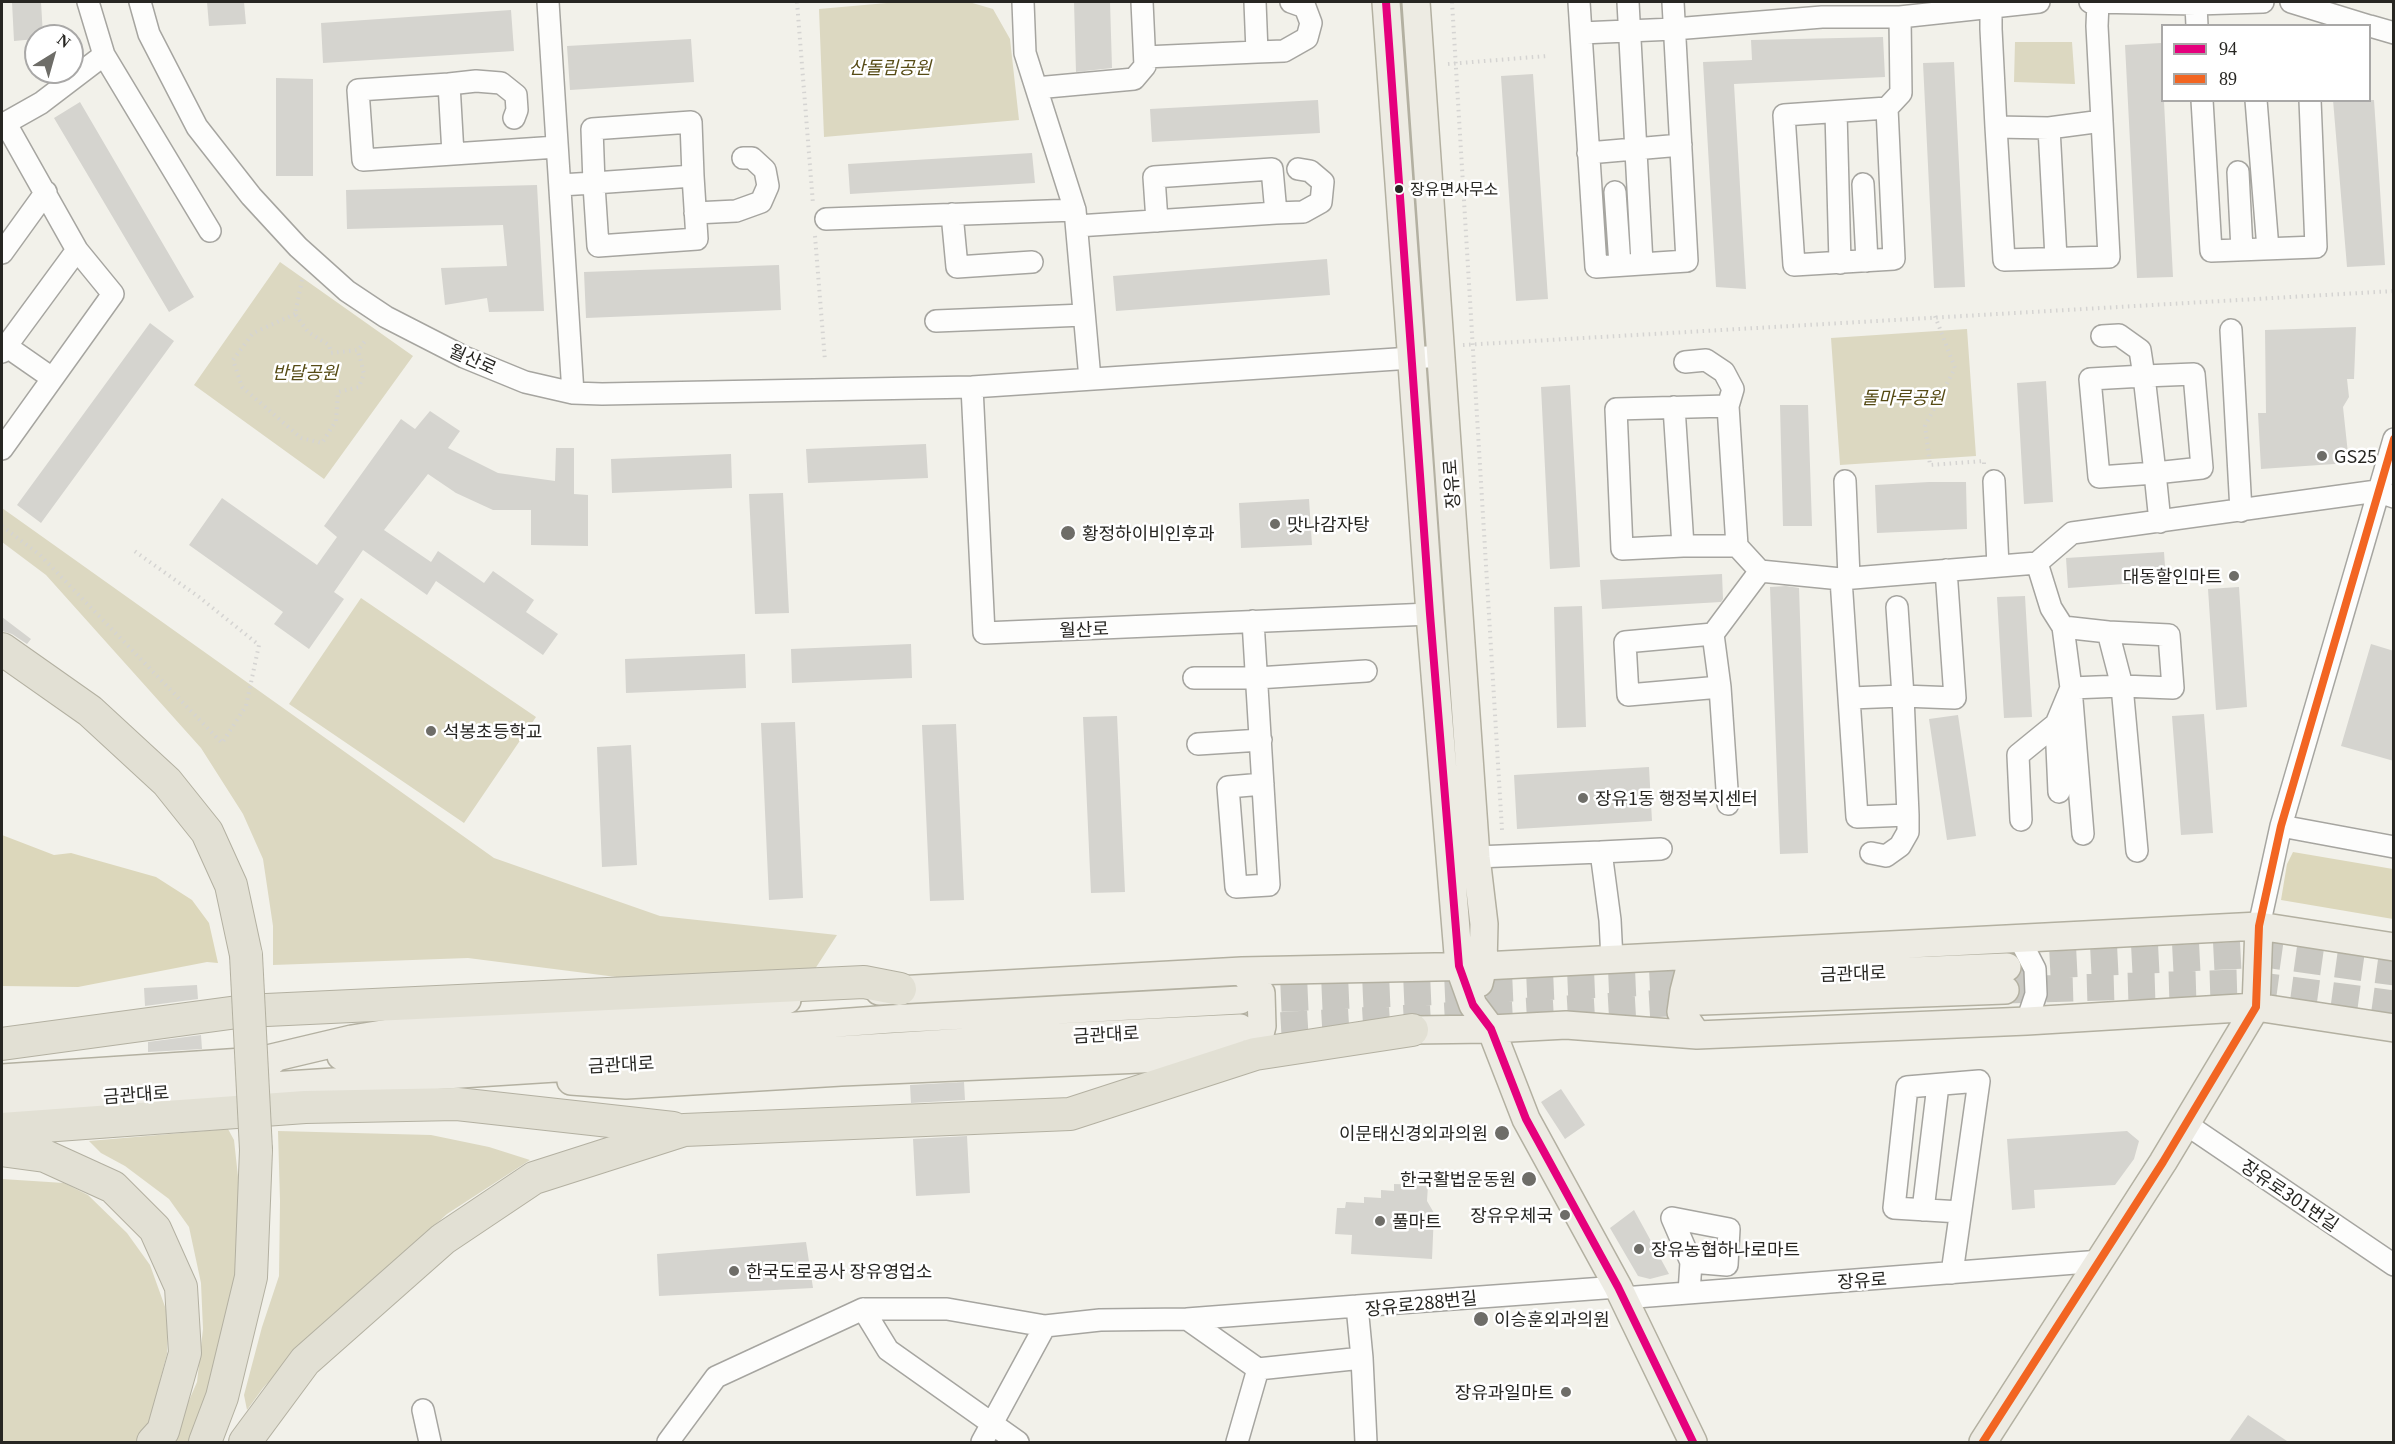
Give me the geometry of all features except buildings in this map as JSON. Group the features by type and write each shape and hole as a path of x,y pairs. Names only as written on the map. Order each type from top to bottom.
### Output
{"highway":[{"path":"2,649 90,711 168,782 207,832 231,885 246,955 256,1150 251,1277 222,1396 205,1443"},
{"path":"2,1044 245,1011 864,982 900,989"},
{"path":"2,1130 305,1107 457,1104 684,1130 1070,1114 1255,1054 1413,1030"},
{"path":"2,1035 39,1040"},
{"path":"245,1443 305,1361 442,1239 534,1178 684,1130"},
{"path":"2,1150 45,1156 113,1187 155,1229 181,1287 185,1353 163,1431 153,1443"}],"main road":[{"name":"장유로","path":"1386,2 1430,614 1471,966"},
{"name":"장유로","path":"1416,2 1453,350 1476,857 1484,924 1471,966"},
{"path":"1983,1443 2101,1261 2256,1007 2259,926"},
{"path":"258,1061 352,1039 413,1029 615,1016 900,989 1242,971 1471,966 1612,960 1698,979 2019,938 2259,926 2394,947"},
{"path":"1471,966 1473,1005 1491,1029 1526,1119 1621,1292 1693,1443"},
{"path":"378,1078 551,1080 626,1085 841,1072 1255,1054 1262,1026 1261,993 1242,971"},
{"path":"1697,1035 1681,1012 1684,991 1698,979"},
{"name":"금관대로","path":"1698,979 2006,979"},
{"name":"금관대로","path":"2,1078 633,1038 902,1018 1240,1000"},
{"path":"1413,1030 1566,1025 1697,1035 2026,1021 2256,1007 2394,1028"},
{"name":"금관대로","path":"2,1103 1114,1033 1240,1028"}],"street":[{"path":"88,2 104,55 210,231"},
{"name":"월산로","path":"140,2 149,34 197,127 251,196 306,254 346,291 396,322 464,357 515,378 573,393 614,394 972,387 1412,358 1453,350"},
{"path":"548,2 573,393"},
{"path":"1023,2 1025,53 1076,218 1090,379"},
{"path":"1036,88 1134,79 1145,66 1142,2"},
{"path":"1255,2 1257,52"},
{"path":"1145,57 1284,51 1307,38 1311,23 1305,8 1291,2"},
{"path":"1579,2 1596,267 1687,261 1673,2"},
{"path":"1628,2 1642,263"},
{"path":"1581,33 1630,32 1822,17 1899,17 1925,8 1991,7 2039,2"},
{"path":"2090,2 2263,2"},
{"path":"1991,7 2004,260 2109,257 2097,26 2098,2"},
{"path":"2291,2 2362,24"},
{"path":"2199,24 2207,3"},
{"path":"1887,108 1894,259 1794,265 1784,115 1887,108 1901,93 1899,17"},
{"path":"2371,27 2394,33"},
{"path":"2,449 113,294 77,250 46,192 4,124 41,103 104,55"},
{"path":"514,118 517,110 516,95 501,83 476,81 358,90 363,160 557,147"},
{"path":"449,84 453,154"},
{"path":"2202,102 2211,251 2316,247 2310,102"},
{"path":"2256,102 2268,249"},
{"path":"1836,112 1840,263"},
{"path":"1996,127 2049,128 2102,121"},
{"path":"691,122 693,176 697,239 598,246 592,129 691,122"},
{"path":"2049,128 2056,258"},
{"path":"1588,153 1681,145"},
{"path":"695,213 736,210 761,202 768,186 765,170 752,158 743,158"},
{"path":"1157,221 1154,177 1272,169 1275,213"},
{"path":"818,221 952,214 1157,221 1303,212 1321,202 1323,182 1310,171 1298,169"},
{"path":"2238,172 2242,250"},
{"path":"560,185 693,176"},
{"path":"1863,184 1867,261"},
{"path":"2,253 46,192"},
{"path":"1615,192 1620,265"},
{"path":"952,214 957,267 1032,262"},
{"path":"52,378 4,349 77,250"},
{"path":"936,321 1084,315"},
{"path":"2231,330 2241,510"},
{"path":"2102,336 2119,334 2140,350 2160,522"},
{"path":"1684,362 1706,360 1724,372 1733,389 1728,406 1737,546 1760,571 1845,578 2037,563 2072,533 2241,510 2385,494"},
{"path":"2194,374 2202,468 2099,477 2091,379 2144,375 2194,374"},
{"name":"월산로","path":"972,387 984,633 1430,614"},
{"path":"1728,406 1616,409 1622,549 1737,546"},
{"path":"1674,407 1683,546"},
{"path":"2259,926 2281,826 2385,494 2394,439"},
{"path":"1989,476 1998,566"},
{"path":"1845,481 1845,578 1857,817 1908,815"},
{"path":"2037,563 2051,608 2063,627 2071,688 2083,834"},
{"path":"1850,698 1903,696 1955,698 1946,570"},
{"path":"1728,804 1720,687 1713,634 1760,571"},
{"path":"1871,853 1886,856 1900,846 1908,832 1897,607"},
{"path":"1253,621 1261,740 1269,885 1236,887 1228,788 1263,784"},
{"path":"2063,627 2169,635 2173,688 2122,686 2071,688"},
{"path":"2108,632 2122,686 2138,851"},
{"path":"1713,634 1624,642 1628,695 1720,687"},
{"path":"1194,678 1257,678 1366,671"},
{"path":"2059,792 2056,724 2071,688"},
{"path":"2021,820 2018,755 2056,724"},
{"path":"1198,744 1261,740"},
{"path":"2281,826 2394,846"},
{"path":"1476,857 1660,849"},
{"path":"1601,852 1610,920 1612,960"},
{"path":"2019,938 2035,969 2036,994 2026,1021"},
{"path":"1952,1272 1979,1082 1906,1087 1894,1208 1960,1212"},
{"path":"1923,1210 1938,1084"},
{"name":"장유로301번길","path":"2186,1124 2394,1265"},
{"name":"장유로","path":"1621,1292 1689,1293 2101,1261"},
{"path":"1689,1293 1691,1262"},
{"name":"장유로288번길","path":"1366,1443 1357,1306 1621,1292"},
{"path":"668,1443 716,1377 863,1309 946,1309 1045,1326 1100,1320 1187,1318 1357,1306"},
{"path":"863,1309 888,1350 1018,1443"},
{"path":"1187,1318 1258,1370 1362,1358"},
{"path":"981,1443 1045,1326"},
{"path":"1237,1443 1258,1370"},
{"path":"423,1410 430,1443"}],"path":[{"path":"797,2 818,221 825,361"},
{"path":"1452,2 1502,830"},
{"path":"1448,64 1547,57"},
{"path":"302,280 295,314 308,332 329,345 331,353 358,350"},
{"path":"1453,350 1473,345 1935,316 2394,291"},
{"path":"295,314 253,333 233,360 242,387 301,438 322,443 336,421 338,392 359,387 364,374 358,350 364,341"},
{"path":"1935,316 1955,368 1926,426 1930,465 1984,461 1989,476"},
{"path":"2,526 40,555 222,743 246,706 259,645 199,597 133,550"}],"green space":[{"name":"산돌림공원","path":"898,2 969,2 993,9 1010,39 1019,120 824,137 819,9"},
{"path":"2015,42 2072,42 2075,84 2014,82"},
{"name":"반달공원","path":"280,262 413,356 324,479 194,385"},
{"name":"돌마루공원","path":"1967,329 1976,456 1840,465 1831,338"},
{"path":"2,508 494,858 660,916 837,935 815,969 632,979 468,958 273,965 273,926 263,859 243,814 201,748 46,575 2,542"},
{"path":"361,598 536,717 464,823 289,704"},
{"path":"228,1129 234,1140 242,1213 237,1268 223,1350 193,1442 171,1442 197,1382 203,1329 201,1283 189,1227 169,1199 125,1166 101,1153 89,1141"},
{"path":"278,1131 431,1135 489,1147 530,1160 447,1214 300,1348 263,1388 247,1410 244,1395 262,1327 279,1276"},
{"path":"2,1179 64,1183 88,1195 127,1233 150,1265 168,1315 167,1354 147,1430 135,1442 2,1442"}],"shaded area":[{"path":"2,835 54,855 71,853 156,877 192,900 209,923 218,963 207,962 78,987 2,986"},
{"path":"2293,852 2393,869 2393,919 2281,900 2287,864"}],"tunnel":[{"path":"2009,967 2265,954 2394,972"},
{"path":"1240,1000 1699,980"},
{"path":"2005,990 2239,983 2394,1004"},
{"path":"1240,1028 1702,1001"}],"transit line":[{"name":"94","path":"1386,2 1430,614 1459,966 1473,1005 1491,1029 1526,1119 1618,1287 1693,1442"},
{"name":"89","path":"1983,1442 2163,1162 2256,1007 2259,926 2281,826 2394,439"}],"place":[{"name":"장유면사무소","path":"1399,189"},
{"name":"GS25","path":"2322,456"},
{"name":"맛나감자탕","path":"1275,524"},
{"name":"황정하이비인후과","path":"1068,533"},
{"name":"대동할인마트","path":"2234,576"},
{"name":"석봉초등학교","path":"431,731"},
{"name":"장유1동 행정복지센터","path":"1583,798"},
{"name":"이문태신경외과의원","path":"1502,1133"},
{"name":"한국활법운동원","path":"1529,1179"},
{"name":"장유우체국","path":"1565,1215"},
{"name":"풀마트","path":"1380,1221"},
{"name":"장유농협하나로마트","path":"1639,1249"},
{"name":"한국도로공사 장유영업소","path":"734,1271"},
{"name":"이승훈외과의원","path":"1481,1319"},
{"name":"장유과일마트","path":"1566,1392"}]}
